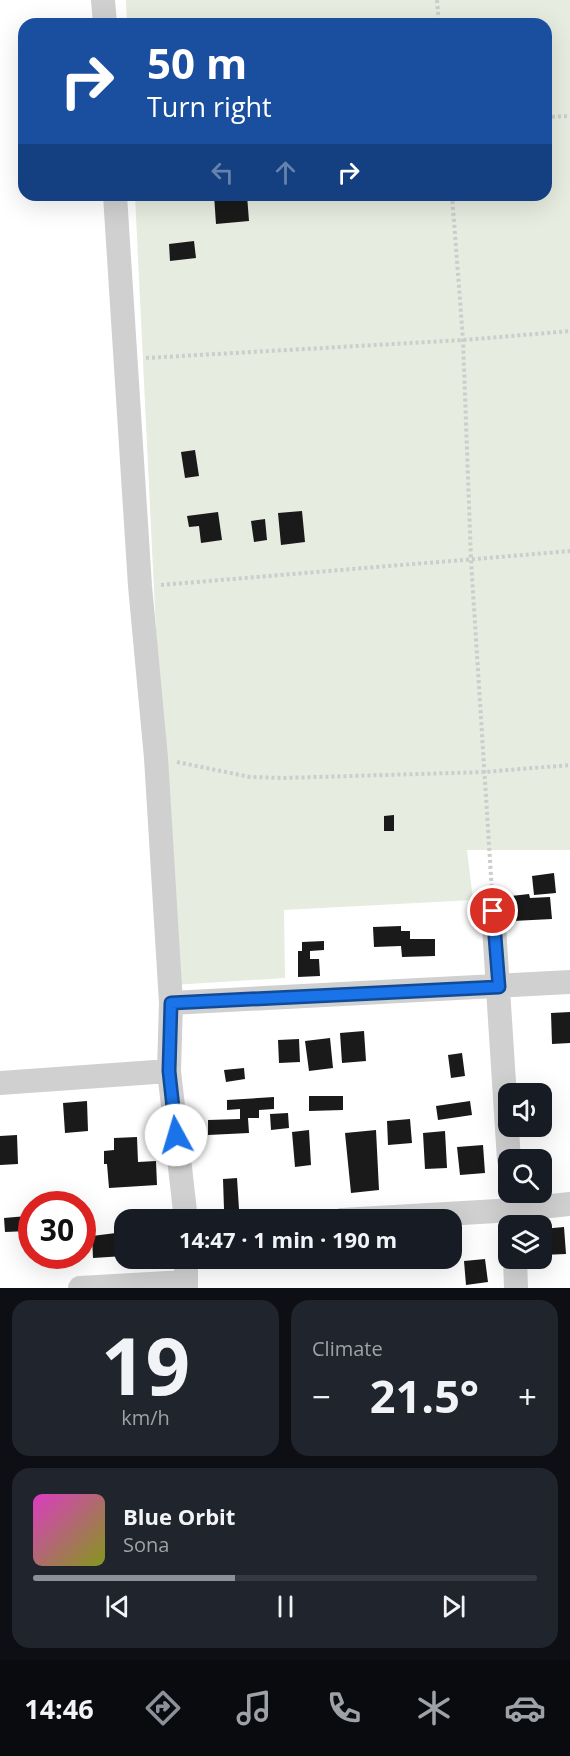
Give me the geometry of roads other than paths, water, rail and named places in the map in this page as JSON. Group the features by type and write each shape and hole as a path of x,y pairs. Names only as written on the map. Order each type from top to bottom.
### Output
{"street":[{"path":"103,0 104,18"},
{"path":"115,201 140,586 156,758 171,1003 169,1071 185,1209"},
{"path":"493,911 508,1149"},
{"path":"171,1003 570,982"},
{"path":"0,1083 169,1071"},
{"path":"462,1212 570,1204"},
{"path":"80,1288 186,1285 186,1269"},
{"path":"515,1269 516,1288"}]}
